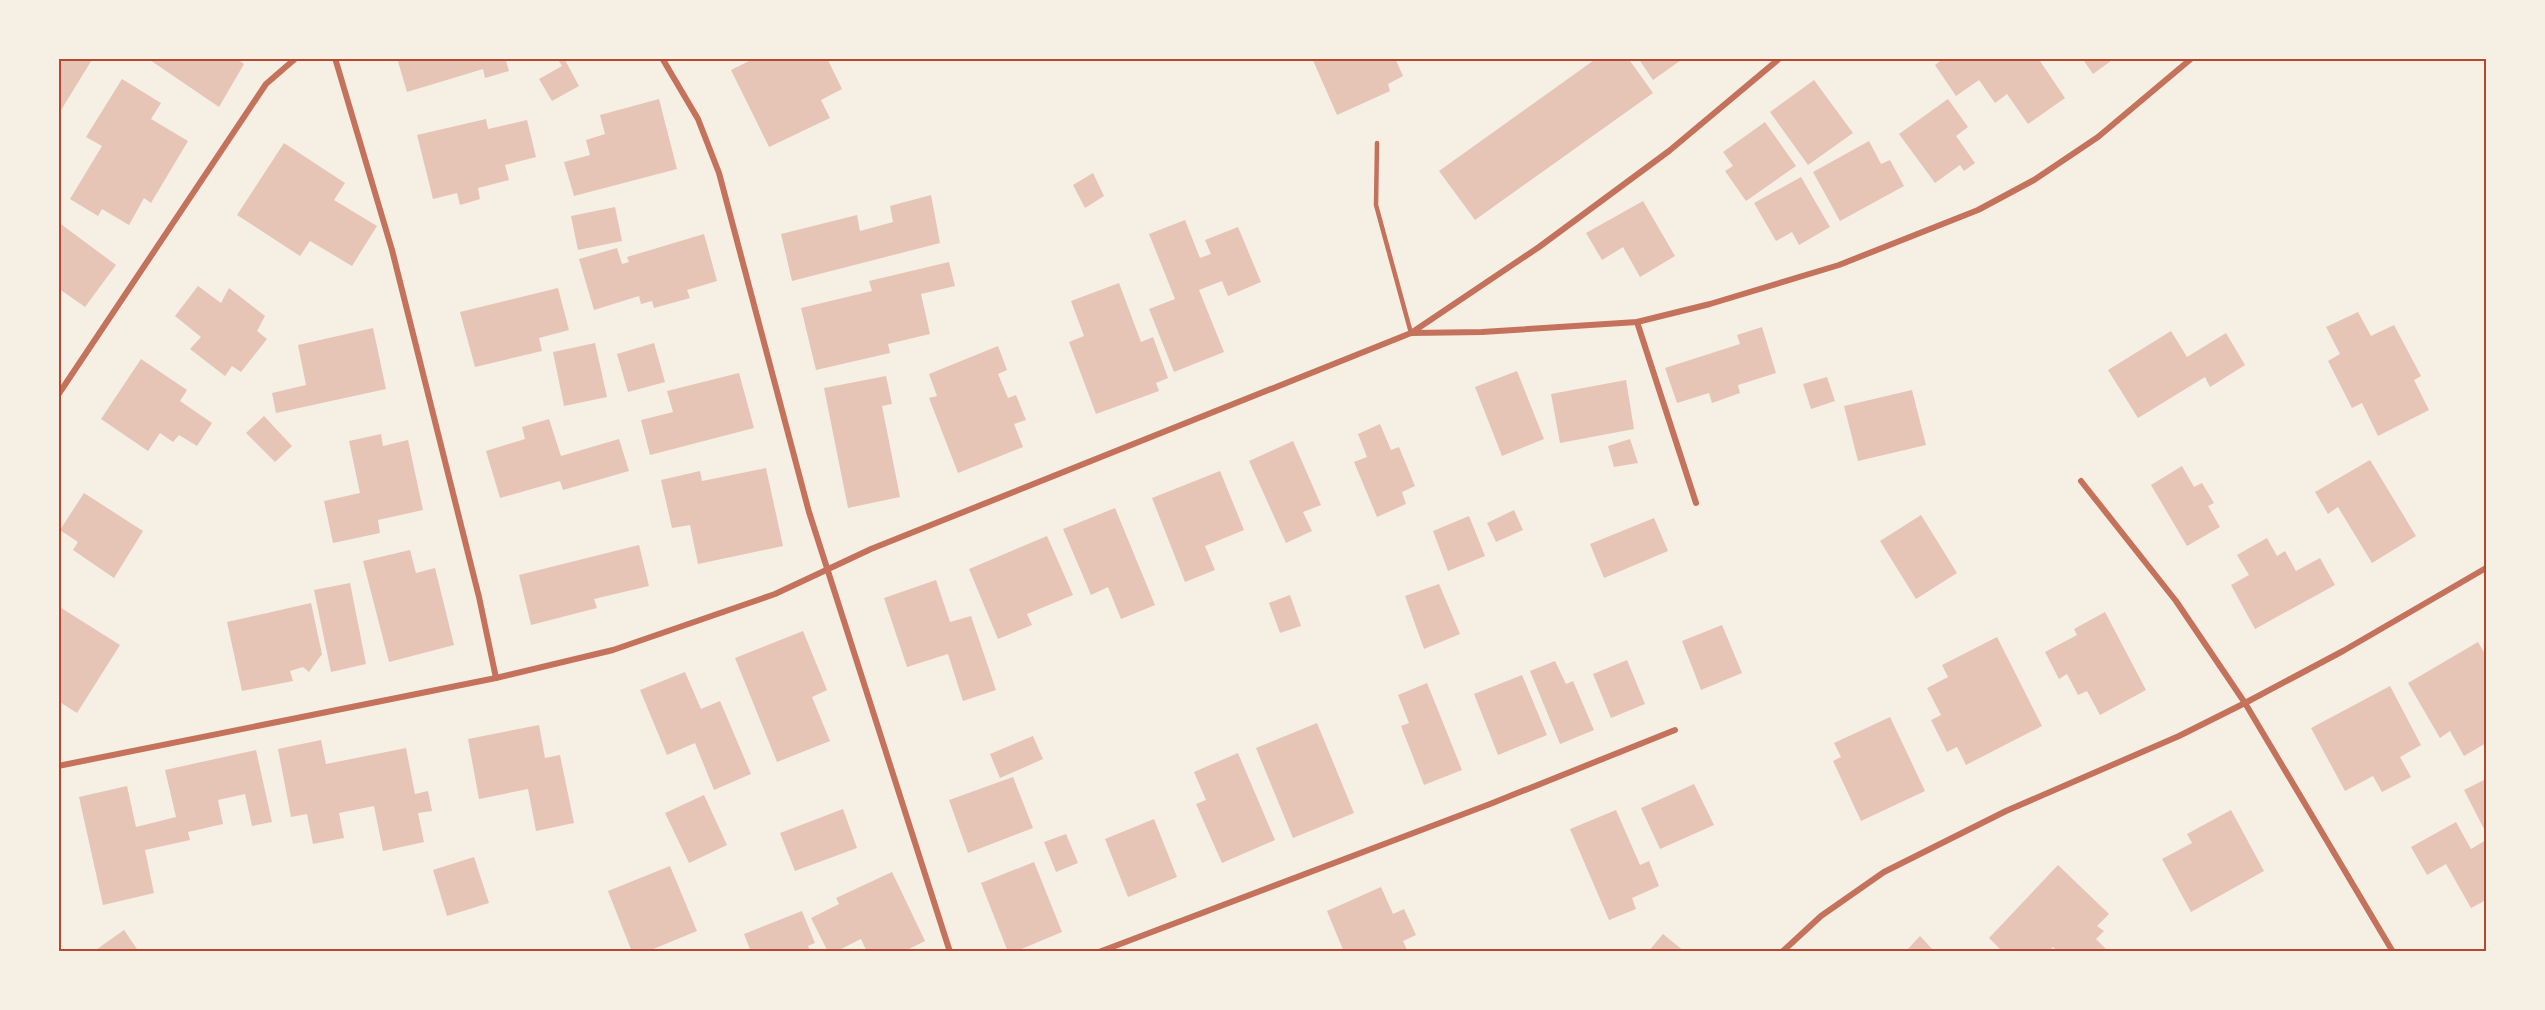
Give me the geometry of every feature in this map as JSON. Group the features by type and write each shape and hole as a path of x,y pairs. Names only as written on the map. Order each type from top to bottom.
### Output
{"street":[{"path":"58,394 266,84 296,58"},
{"path":"336,58 392,250 479,597 496,678"},
{"path":"663,58 698,119 719,173 809,512 950,951"},
{"path":"58,766 496,678 613,650 731,610 882,545 1411,333 1539,247 1660,158 1780,58"},
{"path":"1411,333 1482,332 1636,322 1710,304 1839,264 1977,210 2034,180 2098,137 2192,58"},
{"path":"1636,322 1696,503"},
{"path":"2081,481 2176,601 2245,703 2393,951"},
{"path":"1782,951 1821,916 1884,872 2006,811 2179,736 2245,703 2343,651 2487,568"},
{"path":"1099,951 1490,804 1675,730"}],"lane":[{"path":"1377,144 1376,205 1411,333"}],"building":[{"path":"58,58 93,58 58,115"},
{"path":"147,58 236,58 244,64 219,107"},
{"path":"397,58 505,58 509,71 485,78 483,69 407,92"},
{"path":"557,58 568,58 565,60 579,86 552,101 539,79 562,66"},
{"path":"755,58 827,58 842,89 821,100 830,118 769,147 731,70"},
{"path":"1312,58 1395,58 1403,76 1388,84 1390,91 1337,115"},
{"path":"1597,58 1628,58 1653,93 1475,220 1439,171"},
{"path":"1638,58 1684,58 1653,80"},
{"path":"1944,58 2038,58 2065,98 2028,124 2007,94 1995,103 1979,80 1956,96 1935,65"},
{"path":"2082,58 2115,58 2093,74"},
{"path":"122,79 161,103 151,119 188,141 151,203 144,198 129,225 102,209 98,216 70,199 102,146 86,137"},
{"path":"1814,80 1853,133 1808,165 1770,112"},
{"path":"659,99 677,169 574,196 564,162 590,155 586,140 605,134 600,115"},
{"path":"1948,99 1968,127 1956,136 1975,163 1964,171 1960,165 1935,183 1899,134"},
{"path":"486,119 488,129 527,120 536,157 505,165 509,180 478,188 480,199 460,205 457,193 433,199 417,135"},
{"path":"1765,122 1796,166 1746,201 1725,171 1733,166 1723,152"},
{"path":"1869,141 1881,164 1890,160 1904,186 1840,221 1813,172"},
{"path":"284,143 345,183 334,200 377,226 352,266 310,241 300,256 237,215"},
{"path":"1093,173 1104,196 1085,208 1073,185"},
{"path":"1801,177 1830,227 1799,245 1792,232 1776,241 1754,203"},
{"path":"931,195 940,243 792,281 781,234 857,215 860,231 893,222 890,206"},
{"path":"1643,201 1675,256 1640,277 1623,247 1602,260 1586,233"},
{"path":"615,207 622,241 578,250 571,216"},
{"path":"1185,220 1200,258 1211,254 1205,240 1238,227 1261,282 1228,296 1222,281 1199,290 1224,352 1174,372 1149,309 1175,299 1149,234"},
{"path":"58,222 116,265 85,307 58,288"},
{"path":"704,234 717,281 687,290 690,298 654,308 652,301 641,304 639,296 594,310 579,259 617,248 622,264 629,262 627,257"},
{"path":"949,262 955,286 921,294 930,334 888,344 890,353 816,370 801,308 872,291 869,281"},
{"path":"1119,283 1141,342 1153,337 1168,378 1156,383 1159,391 1096,414 1069,342 1084,336 1071,301"},
{"path":"198,286 221,303 229,288 265,316 257,331 267,339 241,372 232,366 225,376 190,349 201,337 175,316"},
{"path":"558,288 569,330 539,338 542,351 475,367 460,312"},
{"path":"2358,312 2371,336 2394,325 2421,376 2414,380 2429,410 2378,436 2362,403 2352,408 2328,361 2340,354 2326,327"},
{"path":"1762,327 1776,373 1738,385 1740,393 1712,403 1709,393 1677,403 1665,368 1740,344 1737,335"},
{"path":"373,328 386,389 276,413 272,393 306,385 298,345"},
{"path":"2171,331 2187,357 2226,333 2245,365 2210,387 2205,377 2138,418 2108,370"},
{"path":"595,343 607,397 564,406 553,352"},
{"path":"654,343 665,382 628,392 617,354"},
{"path":"998,346 1007,370 998,374 1008,398 1016,395 1026,420 1014,424 1023,447 958,473 929,398 937,396 929,374"},
{"path":"141,359 187,390 180,401 212,423 197,446 179,435 173,442 160,433 148,451 101,419"},
{"path":"1517,371 1544,439 1502,456 1475,387"},
{"path":"739,373 754,428 650,455 641,420 673,412 667,391"},
{"path":"886,376 892,404 882,406 900,497 848,508 824,388"},
{"path":"1827,377 1835,401 1811,409 1803,384"},
{"path":"1626,380 1634,429 1560,443 1551,394"},
{"path":"1912,390 1926,445 1858,461 1844,406"},
{"path":"264,416 292,446 275,462 246,433"},
{"path":"549,419 561,456 619,439 629,471 563,490 560,481 500,498 486,451 525,439 522,427"},
{"path":"1380,424 1391,450 1399,447 1415,486 1402,492 1406,504 1377,517 1354,462 1367,457 1358,434"},
{"path":"381,434 383,446 408,440 423,510 378,520 380,533 333,543 324,501 360,493 349,441"},
{"path":"1630,439 1638,463 1614,467 1608,446"},
{"path":"1293,441 1321,505 1303,512 1312,531 1286,543 1249,461"},
{"path":"2370,460 2416,536 2372,563 2338,507 2328,514 2315,492"},
{"path":"2182,466 2194,487 2202,483 2214,503 2208,506 2220,527 2187,546 2151,485"},
{"path":"766,468 783,546 698,564 690,525 672,528 661,480 700,471 702,481"},
{"path":"1220,471 1244,530 1205,546 1215,570 1185,582 1152,498"},
{"path":"84,493 143,531 114,578 73,550 78,542 60,530"},
{"path":"1115,508 1155,605 1121,619 1108,587 1091,595 1063,529"},
{"path":"1514,510 1523,530 1496,542 1487,523"},
{"path":"1921,515 1957,573 1916,599 1880,541"},
{"path":"1469,516 1485,556 1448,571 1433,531"},
{"path":"1654,518 1668,551 1604,578 1590,544"},
{"path":"1047,536 1073,595 1027,614 1032,625 998,639 969,569"},
{"path":"2267,538 2277,556 2285,551 2296,571 2320,558 2335,585 2255,629 2231,585 2249,575 2237,555"},
{"path":"639,545 649,586 594,599 597,608 531,625 519,575"},
{"path":"410,550 416,573 435,568 454,645 389,662 363,561"},
{"path":"936,580 950,622 971,616 996,690 963,701 948,654 907,667 884,598"},
{"path":"350,583 366,664 331,672 314,590"},
{"path":"1439,584 1460,634 1424,649 1405,596"},
{"path":"1290,595 1301,626 1280,633 1269,603"},
{"path":"311,603 322,654 309,672 303,667 290,671 293,681 242,691 227,622"},
{"path":"58,606 120,645 77,713 58,701"},
{"path":"2105,612 2146,690 2100,715 2087,691 2078,695 2067,674 2059,679 2045,652 2077,635 2074,629"},
{"path":"1722,625 1742,673 1701,690 1682,641"},
{"path":"803,631 827,690 812,697 830,741 777,762 735,658"},
{"path":"1997,637 2042,726 1966,765 1957,747 1947,752 1931,720 1941,715 1927,688 1948,677 1942,665"},
{"path":"2478,642 2486,656 2486,743 2464,756 2450,731 2440,738 2408,683"},
{"path":"1627,660 1645,704 1611,718 1593,674"},
{"path":"1555,661 1566,684 1573,681 1594,730 1560,744 1530,671"},
{"path":"685,672 701,709 720,701 751,774 714,790 695,743 667,755 640,690"},
{"path":"1522,675 1547,735 1498,755 1474,694"},
{"path":"1427,683 1462,770 1424,785 1401,726 1409,723 1398,695"},
{"path":"2390,686 2421,745 2400,757 2411,777 2382,792 2373,776 2345,791 2311,728"},
{"path":"1890,717 1925,791 1861,821 1833,761 1841,757 1834,743"},
{"path":"1317,723 1354,813 1293,838 1256,748"},
{"path":"539,725 545,758 560,755 574,823 536,831 528,789 479,799 468,739"},
{"path":"1033,736 1043,759 1000,778 990,754"},
{"path":"321,740 326,764 406,748 415,794 428,791 432,811 418,813 424,842 383,851 374,806 339,813 344,838 313,844 307,814 291,817 278,749"},
{"path":"256,750 272,822 252,826 245,794 218,800 223,824 188,832 190,840 145,850 154,893 103,905 79,797 127,786 136,827 176,817 165,770"},
{"path":"1238,753 1275,840 1222,863 1196,804 1206,800 1194,772"},
{"path":"1013,777 1033,828 968,853 949,800"},
{"path":"2486,779 2486,828 2484,829 2464,790"},
{"path":"1694,784 1714,825 1660,849 1641,808"},
{"path":"704,795 727,845 689,863 665,813"},
{"path":"843,809 857,848 795,871 780,833"},
{"path":"1616,810 1640,865 1649,861 1659,886 1632,898 1636,909 1609,920 1570,829"},
{"path":"2231,810 2264,871 2191,912 2162,859 2192,843 2187,834"},
{"path":"1154,819 1177,877 1128,897 1105,839"},
{"path":"2456,822 2471,849 2486,840 2486,900 2471,908 2446,864 2427,875 2411,847"},
{"path":"1066,834 1078,863 1056,872 1044,842"},
{"path":"474,857 489,903 447,916 433,870"},
{"path":"1034,862 1062,932 1014,952 1008,952 981,883"},
{"path":"2058,865 2109,914 2097,926 2104,931 2096,939 2109,952 2058,952 2053,947 2049,952 2003,952 1989,938"},
{"path":"670,866 697,931 646,952 632,952 608,891"},
{"path":"892,872 925,941 903,952 867,952 861,939 835,952 828,952 811,918 839,904 836,898"},
{"path":"1381,887 1393,914 1404,909 1416,935 1403,941 1408,952 1344,952 1327,911"},
{"path":"802,911 815,943 808,946 810,952 751,952 744,934"},
{"path":"124,930 139,952 93,952"},
{"path":"1663,934 1685,952 1648,952"},
{"path":"1920,936 1935,952 1905,952"}]}
